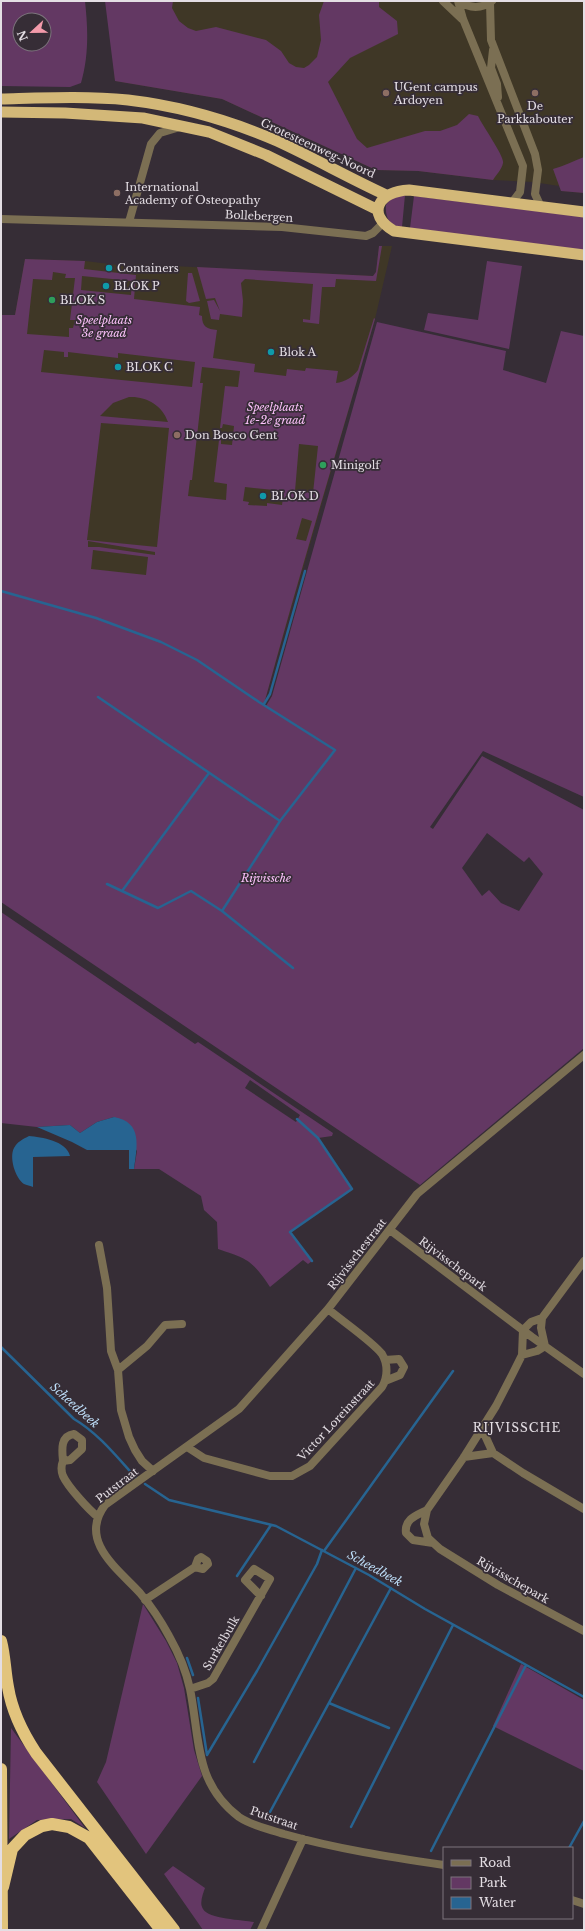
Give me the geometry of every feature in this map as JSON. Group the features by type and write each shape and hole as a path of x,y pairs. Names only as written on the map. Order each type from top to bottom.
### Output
{"highway":[{"name":"Grotesteenweg-Noord","path":"2,99 58,98 129,100 162,106 219,120 277,141 386,195"},
{"path":"2,112 106,114 143,118 209,132 246,146 378,210"},
{"path":"584,212 409,190 398,190 386,195 380,202 378,210 382,223 394,231 584,255"},
{"path":"1,1641 13,1710 22,1732 36,1753 174,1930"},
{"path":"1,1769 3,1887 2,1930"},
{"path":"3,1887 8,1861 12,1850 25,1835 42,1826 52,1824 69,1827 89,1838 161,1930"},
{"path":"153,1903 161,1904 182,1930"}],"street":[{"path":"443,1 462,19"},
{"path":"458,1 462,19 479,56 523,166 520,192 511,204"},
{"path":"458,1 471,7 479,7 491,2 489,25 493,48 535,154 538,170 535,194 541,207"},
{"path":"491,68 493,48"},
{"path":"479,56 491,68 498,84 513,99"},
{"path":"498,84 498,103"},
{"path":"129,222 151,144 160,132 184,126"},
{"name":"Bollebergen","path":"1,219 282,228 366,236 373,233 382,223"},
{"name":"Rijvisschestraat","path":"153,1471 239,1409 328,1309 417,1194 584,1055"},
{"name":"Rijvisschepark","path":"390,1230 584,1374"},
{"path":"99,1245 107,1288 111,1351 118,1370 121,1410 129,1437 142,1461 153,1471"},
{"path":"522,1355 537,1351 545,1346 541,1328 542,1318 584,1261"},
{"path":"328,1309 378,1350 384,1360"},
{"path":"523,1330 531,1322 542,1318"},
{"path":"118,1370 147,1346 165,1325 182,1324"},
{"name":"Rijvisschepark","path":"523,1330 522,1355 482,1429 427,1510 406,1524 406,1533 414,1540 433,1544 498,1585 584,1631"},
{"name":"Victor Loreinstraat","path":"187,1447 204,1458 270,1476 292,1476 310,1466 382,1387 385,1381 386,1366 384,1360 399,1360 404,1367 400,1374 385,1381"},
{"path":"482,1429 493,1453 584,1509"},
{"path":"464,1457 493,1453"},
{"name":"Putstraat","path":"63,1461 61,1467 63,1477 89,1510 98,1517"},
{"name":"Putstraat","path":"153,1471 105,1505 98,1517 97,1539 102,1553 145,1600 162,1624 177,1651 190,1689 202,1765 216,1793 230,1809 245,1820 303,1839 337,1848 443,1865"},
{"path":"427,1510 424,1524 428,1538 433,1544"},
{"path":"145,1600 195,1566"},
{"name":"Surkelbulk","path":"190,1689 208,1683 213,1679 261,1596"},
{"path":"261,1930 303,1839"},
{"path":"573,1900 584,1904"}],"shaded area":[{"name":"UGent campus Ardoyen","path":"107,1 584,1 584,193 561,191 559,186 533,182 493,180 418,171 376,170 222,99 115,81"},
{"name":"Don Bosco Gent","path":"379,246 392,246 375,319 264,704 1,542 15,315 25,259 85,261 134,267 134,264 373,276 376,272"}],"green space":[{"path":"1,1 85,1 87,42 84,73 81,83 70,87 1,86"},
{"path":"105,1 173,1 172,8 179,21 188,28 196,31 216,27 266,40 281,51 289,63 296,67 304,68 317,57 321,40 319,15 324,1 379,1 379,7 397,21 398,34 350,58 328,82 357,139 367,148 425,131 440,131 457,125 469,114 478,116 497,148 503,163 493,180 418,171 376,170 222,99 115,81"},
{"path":"584,157 584,193 561,191 553,169"},
{"path":"405,195 402,227 391,223 387,217 386,205 392,197"},
{"path":"414,196 584,217 584,250 410,228"},
{"path":"379,246 382,246 376,281 336,279 335,287 322,287 319,324 303,322 303,319 310,320 313,284 245,279 241,283 243,301 242,317 220,314 219,320 211,319 207,301 214,300 220,311 215,298 206,299 197,267 373,276 376,272"},
{"name":"Rijvissche","path":"25,259 85,261 84,269 136,275 134,299 200,307 199,315 202,316 204,325 210,329 217,330 213,358 255,364 254,372 286,376 287,369 305,371 306,368 338,371 336,383 343,382 354,375 358,370 374,318 375,319 277,656 264,704 266,706 272,696 377,322 506,351 503,370 546,383 561,331 584,336 584,797 483,751 430,827 433,829 482,756 584,810 584,1048 420,1185 1,902 1,315 15,315","holes":["53,272 66,274 65,278 75,278 70,320 75,320 73,328 69,328 69,337 27,334 33,279 52,280","82,276 132,281 131,295 81,290","44,350 64,352 64,357 68,357 68,352 118,358 118,353 195,362 192,387 41,372","202,367 240,371 238,387 225,386 220,428 222,428 223,424 234,426 232,445 221,444 221,440 219,440 214,482 227,484 226,500 188,496 190,480 192,480 203,383 200,383","129,397 135,397 147,400 158,406 168,422 100,416 113,403","101,423 169,428 157,547 87,540","299,444 318,446 313,493 295,491","245,487 284,491 282,505 267,503 267,506 248,505 249,502 243,501","302,518 312,521 306,541 296,539","88,541 155,552 155,555 99,547 88,547","93,550 148,557 146,575 91,569","487,833 524,862 529,857 543,874 519,911 501,903 489,890 482,896 462,868"]},
{"path":"487,261 522,266 509,349 424,330 428,313 478,320"},
{"path":"188,273 192,273 200,301 189,303 186,301"},
{"path":"1,912 195,1044 198,1042 333,1133 332,1136 318,1138 352,1189 290,1232 312,1261 308,1264 303,1260 270,1287 254,1266 243,1258 218,1249 217,1222 204,1210 201,1196 159,1169 134,1169 137,1151 114,1117 97,1122 80,1133 70,1125 37,1127 1,1123","holes":["250,1080 300,1115 296,1122 245,1088"]},
{"path":"143,1604 166,1641 177,1663 184,1688 194,1750 202,1776 146,1854 97,1782 106,1762"},
{"path":"521,1664 584,1700 584,1771 493,1726"},
{"path":"11,1728 85,1828 71,1819 37,1820 9,1839"},
{"path":"173,1866 205,1888 201,1904 206,1912 218,1917 254,1922 250,1930 203,1930 164,1874"}],"water":[{"path":"114,1117 130,1124 134,1130 137,1144 134,1169 129,1169 129,1150 87,1150 37,1127 70,1125 80,1133 97,1122"},
{"path":"29,1136 40,1137 59,1143 68,1151 70,1156 33,1157 33,1187 24,1184 18,1177 12,1157 15,1146"}],"waterway":[{"path":"264,704 270,694 305,571"},
{"path":"1,591 96,618 161,642 197,660 259,702 335,750 280,821 222,911 191,891 158,908 107,884"},
{"path":"98,697 280,821"},
{"path":"122,891 209,773"},
{"path":"222,911 293,968"},
{"path":"297,1119 318,1138 352,1189 290,1232 312,1261"},
{"name":"Scheedbeek","path":"1,1347 74,1419 99,1438 136,1478"},
{"path":"324,1551 453,1371"},
{"name":"Scheedbeek","path":"145,1484 169,1500 276,1526 369,1575 425,1609 584,1697"},
{"path":"237,1576 271,1525"},
{"path":"198,1698 207,1755 257,1671 317,1564 322,1550"},
{"path":"254,1762 356,1568"},
{"path":"270,1812 391,1588"},
{"path":"351,1827 453,1625"},
{"path":"187,1658 193,1675"},
{"path":"431,1851 526,1665"},
{"path":"329,1703 389,1728"},
{"path":"570,1847 584,1821"}],"place":[{"name":"UGent campus Ardoyen","path":"386,93"},
{"name":"De Parkkabouter","path":"535,93"},
{"name":"International Academy of Osteopathy","path":"117,193"},
{"name":"Containers","path":"109,268"},
{"name":"BLOK P","path":"106,286"},
{"name":"BLOK S","path":"52,300"},
{"name":"Blok A","path":"271,352"},
{"name":"BLOK C","path":"118,367"},
{"name":"Don Bosco Gent","path":"177,435"},
{"name":"Minigolf","path":"323,465"},
{"name":"BLOK D","path":"263,496"}],"district":[{"name":"RIJVISSCHE","path":"517,1427"}],"park label":[{"name":"Speelplaats 3e graad","path":"104,326"},
{"name":"Speelplaats 1e-2e graad","path":"275,413"}]}
